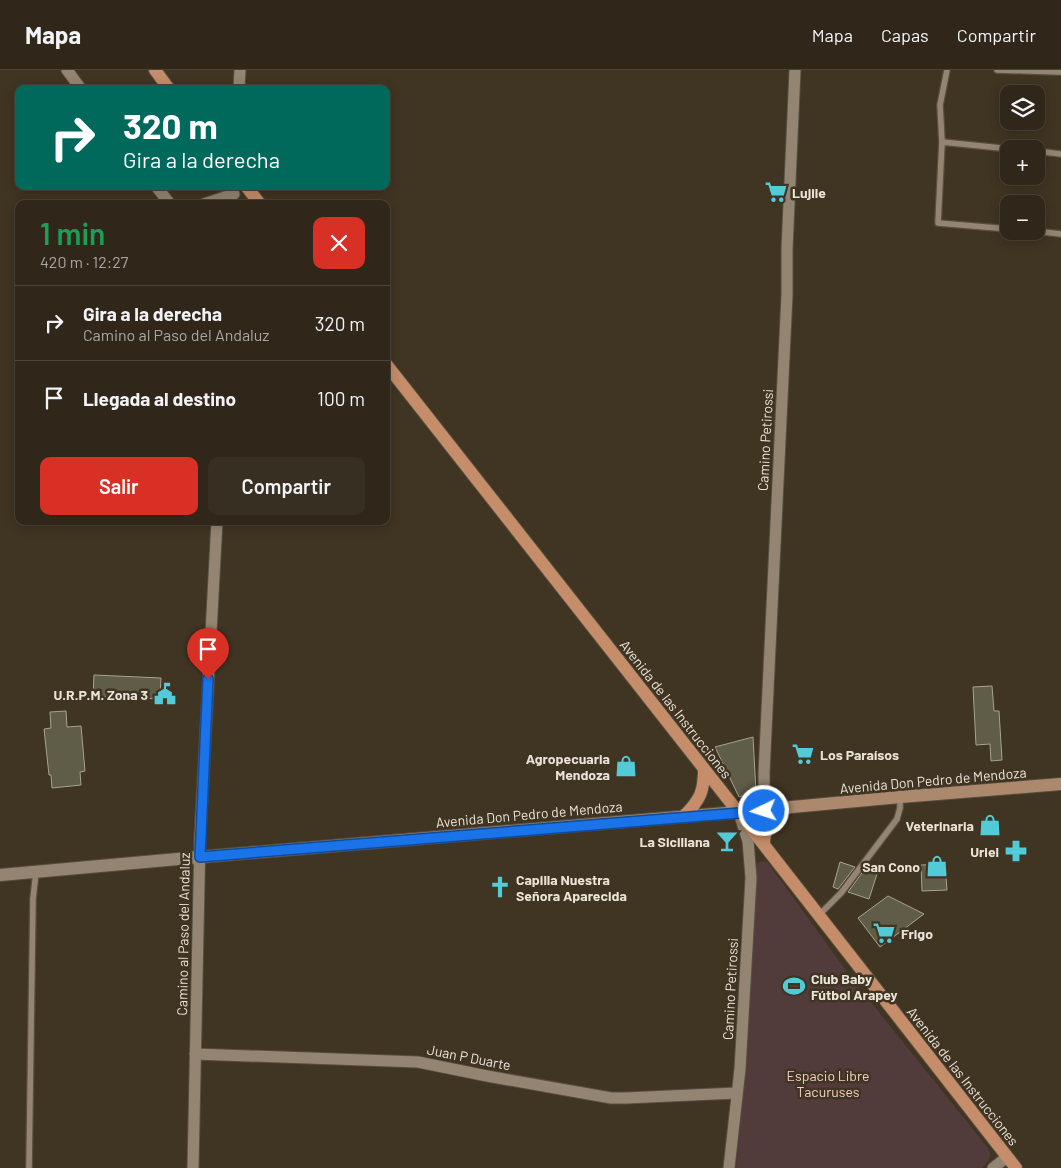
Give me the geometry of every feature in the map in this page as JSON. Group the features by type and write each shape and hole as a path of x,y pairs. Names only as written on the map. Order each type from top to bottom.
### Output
{"main road":[{"path":"155,70 166,85"},
{"path":"249,190 257,200"},
{"name":"Avenida de las Instrucciones","path":"390,369 1016,1168"},
{"path":"684,816 700,798 704,785 704,769"},
{"name":"Avenida Don Pedro de Mendoza","path":"738,812 1061,784"},
{"path":"764,845 767,827 772,818 782,809"}],"street":[{"path":"67,70 77,85"},
{"path":"239,85 240,70"},
{"name":"Camino Petirossi","path":"764,811 763,781 787,295 787,249 795,70"},
{"path":"159,190 167,200"},
{"path":"217,200 234,195"},
{"name":"Camino al Paso del Andaluz","path":"193,1168 200,857 217,525"},
{"name":"Camino Petirossi","path":"729,1168 740,1069 752,878 748,841 738,812"},
{"name":"Avenida Don Pedro de Mendoza","path":"0,875 738,812"},
{"name":"Juan P Duarte","path":"195,1054 418,1062 611,1098 736,1093"},
{"path":"992,1168 1007,1157"}],"lane":[{"path":"947,70 940,105 942,142 938,223 1000,228"},
{"path":"997,70 1061,72"},
{"path":"942,142 1000,148"},
{"path":"1045,152 1061,154"},
{"path":"1045,232 1061,234"},
{"path":"819,915 841,893 897,819 900,797"},
{"path":"29,1168 33,899 36,872"}],"green space":[{"name":"Espacio Libre Tacuruses","path":"763,861 768,863 853,980 988,1148 990,1156 982,1168 736,1168 747,1051 757,864"}],"building":[{"path":"94,675 161,678 160,699 93,696"},
{"path":"992,686 994,711 999,711 1002,760 991,761 990,744 976,745 973,687"},
{"path":"66,711 67,727 81,726 85,771 80,772 81,785 52,788 44,729 51,728 50,712"},
{"path":"753,737 756,792 739,797 715,747"},
{"path":"840,862 855,867 838,889 833,887"},
{"path":"945,864 947,890 922,891 921,865"},
{"path":"864,870 877,874 869,899 848,892"},
{"name":"Frigo","path":"888,896 924,914 880,947 858,918"}],"place":[{"name":"Lujile","path":"776,192"},
{"name":"U.R.P.M. Zona 3","path":"165,694"},
{"name":"Los Paraísos","path":"803,754"},
{"name":"Agropecuaria Mendoza","path":"626,766"},
{"name":"Veterinaria","path":"990,825"},
{"name":"La Siciliana","path":"727,841"},
{"name":"Uriel","path":"1016,851"},
{"name":"San Cono","path":"937,866"},
{"name":"Capilla Nuestra Señora Aparecida","path":"500,887"},
{"name":"Frigo","path":"884,933"},
{"name":"Club Baby Fútbol Arapey","path":"794,986"}],"route":[{"path":"208,679 200,857 764,811"}]}
